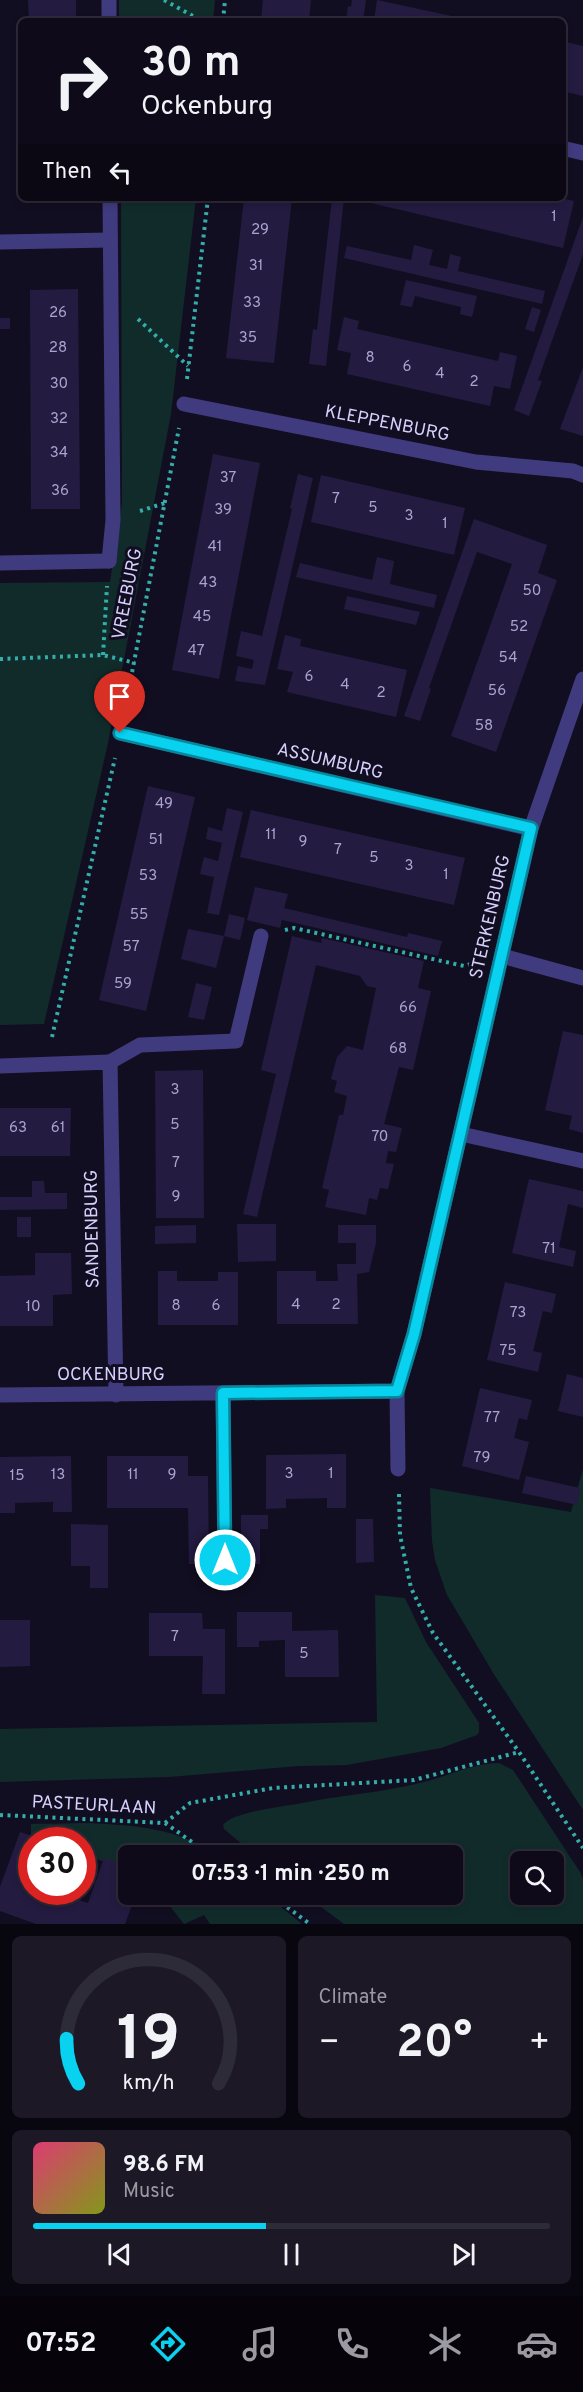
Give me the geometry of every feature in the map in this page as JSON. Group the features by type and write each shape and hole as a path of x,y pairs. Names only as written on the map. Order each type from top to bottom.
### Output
{"street":[{"path":"109,0 109,18"},
{"path":"566,149 583,153"},
{"name":"VREEBURG","path":"109,561 112,520 110,201"},
{"path":"0,242 111,240"},
{"name":"KLEPPENBURG","path":"184,404 476,462 573,471 583,475"},
{"path":"0,563 109,561"},
{"name":"STERKENBURG","path":"398,1469 397,1391 414,1334 531,828 583,679"},
{"name":"ASSUMBURG","path":"120,733 531,828"},
{"path":"0,1066 110,1062 140,1045 236,1041 261,936"},
{"path":"502,956 583,978"},
{"name":"SANDENBURG","path":"110,1062 116,1395"},
{"path":"460,1134 583,1161"},
{"name":"OCKENBURG","path":"0,1395 397,1391"},
{"path":"223,1393 225,1560"}],"path":[{"path":"164,0 197,18"},
{"path":"224,18 225,0"},
{"name":"VREEBURG","path":"46,1064 135,663 184,404 208,201"},
{"path":"111,293 188,366"},
{"name":"VREEBURG","path":"103,655 109,561"},
{"path":"0,658 103,655 135,663"},
{"path":"261,936 294,928 464,966 502,956"},
{"path":"398,1469 400,1535 411,1588 432,1633 519,1752 583,1848"},
{"path":"165,1823 190,1803 273,1788 414,1780 519,1752"},
{"name":"PASTEURLAAN","path":"0,1815 165,1823 196,1845"},
{"path":"284,1905 310,1924"}],"green space":[{"path":"119,0 215,0 213,18 119,18"},
{"path":"121,201 196,201 171,414 108,743 44,1024 0,1025 0,583 110,582 122,503"},
{"path":"583,1469 583,1810 495,1676 447,1595 435,1560 430,1488 571,1512"},
{"path":"375,1595 405,1598 426,1642 479,1723 477,1735 441,1748 347,1765 299,1766 169,1777 0,1782 0,1729 377,1722"},
{"path":"499,1763 513,1770 580,1872 583,1879 583,1924 344,1924 318,1905 463,1905 463,1845 243,1845 224,1829 223,1825 228,1820 257,1811 408,1786 471,1767"},
{"path":"88,1823 139,1827 170,1833 199,1845 118,1845 118,1867 96,1859 96,1827 31,1827 31,1824"},
{"path":"169,1905 278,1905 302,1924 210,1924 204,1915 184,1924"}],"building":[{"path":"28,0 76,0 76,18 29,18"},
{"path":"263,0 311,0 309,18 261,18"},
{"path":"352,0 366,0 363,18 346,18 348,6 351,7"},
{"path":"377,0 461,18 374,18"},
{"path":"566,42 583,46 583,96 566,92"},
{"path":"566,199 574,201 563,248 362,201 566,201"},
{"path":"244,201 292,201 274,363 226,358"},
{"path":"332,201 344,201 326,366 309,364 313,329 317,330"},
{"path":"583,217 583,254 538,380 542,381 529,416 514,410"},
{"path":"414,245 433,250 429,265 447,269 450,254 461,257 458,271 545,291 542,304 344,258 347,246 411,260"},
{"path":"406,280 477,296 472,317 460,314 461,307 415,296 412,307 400,305"},
{"path":"78,289 80,509 31,509 30,290"},
{"path":"532,307 541,310 534,332 525,329"},
{"path":"344,317 359,321 357,329 498,361 500,352 517,356 510,389 494,386 490,406 347,374 351,353 337,350"},
{"path":"0,318 10,318 10,329 0,329"},
{"path":"583,367 583,436 560,429"},
{"path":"213,454 260,463 219,679 172,670"},
{"path":"298,474 313,478 265,685 235,681 238,666 252,669 254,660 236,656 241,631 262,636"},
{"path":"321,475 465,508 454,555 311,522"},
{"path":"474,519 547,545 538,573 557,580 496,752 451,736 512,564 477,552 429,688 431,689 420,721 404,716"},
{"path":"377,557 394,561 390,584 437,595 434,608 296,577 300,563 372,580"},
{"path":"347,596 420,612 416,625 344,609"},
{"path":"285,635 301,639 300,646 407,670 396,717 287,692 293,672 277,669"},
{"path":"148,786 195,797 146,1011 99,1000"},
{"path":"227,808 243,812 219,915 207,913 214,877 200,874 204,857 218,861 222,843 206,839 208,827 222,831"},
{"path":"251,810 465,858 454,905 240,857"},
{"path":"255,887 288,894 284,908 407,937 408,933 442,941 438,956 282,920 280,928 247,920"},
{"path":"229,914 245,918 240,940 224,936"},
{"path":"188,929 224,936 216,968 181,959"},
{"path":"292,936 321,943 322,938 424,961 418,988 431,991 413,1070 399,1067 384,1124 402,1128 396,1152 388,1151 386,1163 394,1164 388,1189 380,1188 377,1200 369,1198 366,1215 325,1207 329,1190 322,1188 339,1115 343,1115 347,1096 334,1092 337,1081 331,1079 337,1057 347,1046 363,1050 376,988 367,986 360,976 316,965 257,1217 243,1214 276,1074 261,1070"},
{"path":"196,983 212,987 204,1020 188,1017"},
{"path":"563,1031 583,1035 583,1133 569,1129 572,1116 545,1110"},
{"path":"203,1070 204,1218 156,1218 155,1071"},
{"path":"0,1108 71,1108 70,1156 0,1156"},
{"path":"529,1179 583,1191 583,1208 568,1204 559,1247 576,1251 573,1267 512,1253"},
{"path":"32,1181 44,1181 45,1193 67,1193 67,1209 0,1210 0,1197 32,1197"},
{"path":"17,1217 31,1217 31,1237 17,1237"},
{"path":"237,1224 276,1224 276,1261 238,1262"},
{"path":"196,1225 196,1243 155,1244 155,1226"},
{"path":"338,1225 376,1225 376,1243 369,1272 357,1274 358,1324 277,1324 277,1271 316,1271 316,1281 338,1281 337,1264 356,1264 356,1243 338,1243"},
{"path":"35,1253 71,1253 72,1294 53,1295 53,1326 0,1326 0,1276 35,1275"},
{"path":"158,1271 177,1271 177,1281 218,1281 218,1272 238,1272 238,1325 158,1325"},
{"path":"505,1282 556,1294 552,1313 543,1311 533,1351 542,1353 538,1372 487,1360"},
{"path":"567,1374 583,1378 583,1417 558,1411"},
{"path":"480,1388 532,1400 527,1420 519,1418 514,1438 529,1442 519,1480 462,1466"},
{"path":"346,1454 346,1508 327,1508 327,1498 286,1499 286,1508 266,1509 266,1455"},
{"path":"71,1456 72,1512 53,1512 53,1502 15,1503 15,1513 0,1513 0,1457"},
{"path":"107,1456 188,1456 188,1476 208,1476 209,1564 189,1564 188,1508 107,1508"},
{"path":"526,1476 580,1488 577,1505 522,1493"},
{"path":"241,1515 268,1515 268,1529 260,1529 260,1564 241,1564"},
{"path":"356,1519 373,1519 374,1562 356,1563"},
{"path":"71,1524 108,1525 108,1588 90,1588 90,1566 71,1566"},
{"path":"237,1612 292,1612 292,1631 338,1630 339,1677 285,1677 285,1640 259,1641 259,1647 237,1647"},
{"path":"149,1613 202,1613 203,1629 225,1629 225,1694 202,1694 203,1656 149,1656"},
{"path":"0,1620 30,1620 30,1666 0,1667"},
{"path":"18,1838 18,1905 96,1905 96,1880 104,1858 118,1863 118,1905 132,1905 125,1924 36,1924 0,1911 0,1887"}],"route":[{"path":"120,733 531,828 414,1334 397,1391 223,1393 225,1560"}]}
